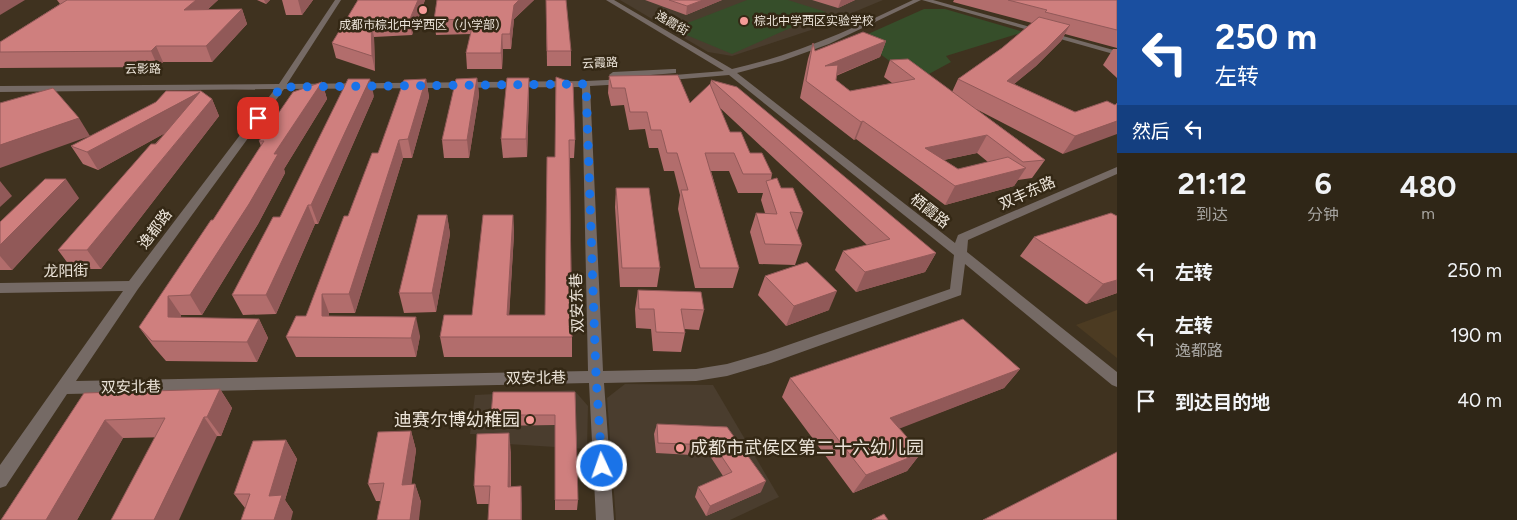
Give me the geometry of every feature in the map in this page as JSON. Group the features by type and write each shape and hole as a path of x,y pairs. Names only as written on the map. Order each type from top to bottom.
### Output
{"street":[{"name":"逸都路","path":"0,480 133,286 284,84 338,0"},
{"name":"逸霞街","path":"609,0 727,69"},
{"name":"云霞路","path":"284,84 580,77 727,69 804,44 903,0"},
{"path":"0,89 284,84 586,84 727,69 818,46 918,0"},
{"path":"925,0 1117,53"},
{"name":"栖霞路","path":"727,69 960,253 1117,381"},
{"name":"云影路","path":"0,83 284,84"},
{"name":"双安东巷","path":"586,84 596,376 605,520"},
{"name":"双丰东路","path":"960,253 962,238 1117,170"},
{"name":"双安北巷","path":"64,388 696,375 727,370 766,359 956,292 960,253"},
{"name":"龙阳街","path":"0,288 133,286"}],"shaded area":[{"name":"棕北中学西区实验学校","path":"620,0 883,0 811,30 732,56 708,52"},
{"path":"1117,310 1117,358 1076,325"},
{"name":"成都市武侯区第二十六幼儿园","path":"625,384 713,385 779,497 730,520 616,520 607,398"},
{"name":"迪赛尔博幼稚园","path":"574,390 588,406 587,449 506,444 504,435 470,434 475,395"}],"green space":[{"path":"747,0 788,0 826,12 732,54 672,29"},
{"path":"924,9 945,9 1024,32 946,56 951,62 916,81 859,38"}],"building":[{"path":"67,0 196,0 184,10 242,9 206,46 156,46 151,51 0,52 0,42"},
{"path":"358,0 418,0 409,21 371,22 372,56 332,43"},
{"path":"437,0 519,0 514,5 510,34 502,34 501,53 466,53 474,19 434,20"},
{"path":"546,0 566,0 571,51 547,51"},
{"path":"669,0 703,0 687,6"},
{"path":"1008,0 1117,0 1117,30 1045,12 1047,10"},
{"path":"1039,17 1070,25 1045,50 1007,81 1075,112 1107,101 1115,105 1117,103 1117,121 1075,136 958,79 1002,48"},
{"path":"863,32 886,41 825,66 838,65 836,80 850,91 915,79 890,60 908,59 1045,160 1023,162 987,135 925,148 958,169 1008,157 1026,168 955,186 863,121 861,122 806,81 813,43 815,51"},
{"path":"678,75 690,103 710,84 730,132 741,132 750,153 762,153 772,174 743,174 734,153 705,153 739,268 700,268 681,190 688,190 677,153 667,153 661,130 651,130 647,112 630,112 625,88 612,88 609,76"},
{"path":"556,77 573,83 575,140 569,140 572,337 440,337 444,315 472,315 483,215 513,215 507,315 545,315 547,157 555,157"},
{"path":"477,78 467,140 442,140 456,79"},
{"path":"507,78 529,78 526,139 501,139"},
{"path":"348,79 370,79 311,205 308,205 266,295 232,295 273,217 280,217"},
{"path":"426,79 408,139 399,140 349,294 322,294 322,316 416,317 411,338 286,337 296,316 306,316 344,216 348,216 372,153 378,153 404,80"},
{"path":"711,80 737,87 936,253 865,272 843,251 890,239"},
{"path":"322,82 274,154 278,154 249,204 190,295 168,296 168,317 259,319 247,342 152,341 139,327 211,220 213,220 264,141 259,141 293,92"},
{"path":"53,88 79,118 0,145 0,103"},
{"path":"166,91 201,91 212,99 87,250 58,250 151,144 156,144 200,92 87,152 71,146 156,102"},
{"path":"777,178 781,188 793,188 803,213 790,212 802,245 765,244 756,213 777,214 766,181"},
{"path":"45,179 66,179 0,245 0,222"},
{"path":"616,188 649,188 660,268 622,268"},
{"path":"1111,213 1117,216 1117,280 1103,284 1034,237"},
{"path":"418,215 447,215 432,293 399,293"},
{"path":"807,262 837,291 794,306 765,276"},
{"path":"638,290 701,292 704,310 681,309 685,333 656,332 654,309 639,309"},
{"path":"963,319 1020,369 890,418 921,453 866,475 790,378"},
{"path":"220,389 207,417 204,417 154,520 111,520 165,418 105,420 46,520 1,520 84,393"},
{"path":"493,392 575,392 578,500 555,500 555,415 491,415"},
{"path":"657,424 727,427 766,481 710,506 698,487 732,472 714,445 658,443"},
{"path":"411,431 402,485 415,484 410,520 377,520 384,483 368,484 378,432"},
{"path":"509,433 508,487 521,486 521,520 488,520 490,486 474,486 477,434"},
{"path":"286,440 269,496 282,495 274,520 241,520 250,494 234,494 253,441"},
{"path":"1117,452 1117,520 983,520"},
{"path":"884,514 888,520 872,520"}],"place":[{"name":"成都市棕北中学西区（小学部）","path":"423,10"},
{"name":"棕北中学西区实验学校","path":"744,21"},
{"name":"迪赛尔博幼稚园","path":"530,420"},
{"name":"成都市武侯区第二十六幼儿园","path":"680,448"}],"route":[{"path":"258,118 281,87 586,84 596,376 602,466"}]}
